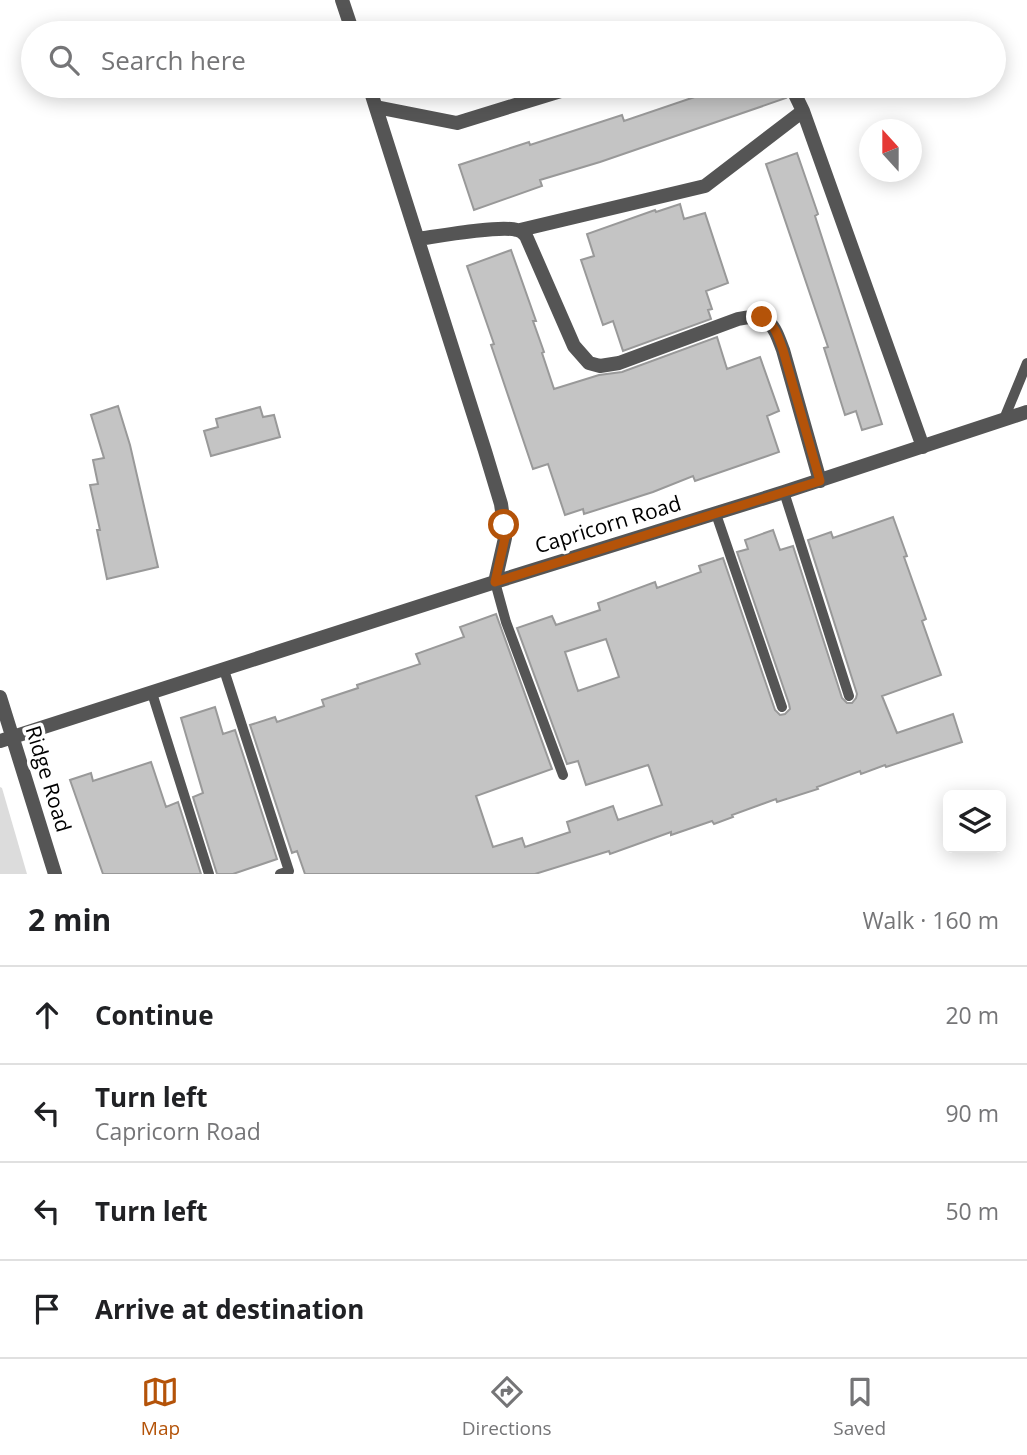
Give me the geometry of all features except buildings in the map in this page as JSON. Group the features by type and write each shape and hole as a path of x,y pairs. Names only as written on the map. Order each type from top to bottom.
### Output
{"street":[{"path":"342,0 349,21"},
{"path":"373,98 501,504 505,538 495,582"},
{"path":"376,107 457,123 538,98"},
{"path":"797,98 923,447"},
{"path":"418,239 492,230 520,230 705,186 803,111"},
{"path":"520,230 526,236 574,346 589,363 600,366 619,363 738,319 753,316 769,321 783,350 820,481"},
{"name":"Capricorn Road","path":"6,739 820,481 1027,412"},
{"name":"Ridge Road","path":"0,698 6,739 55,874"}],"lane":[{"path":"1004,419 1027,363"},
{"path":"784,492 849,696"},
{"path":"716,514 782,707"},
{"path":"495,582 506,622 563,775"},
{"path":"223,670 289,871 279,874"},
{"path":"152,693 209,874"}],"shaded area":[{"path":"0,787 2,788 27,874 0,874"}],"route":[{"path":"504,525 505,538 495,582 820,481 783,350 775,329 762,317"}]}
